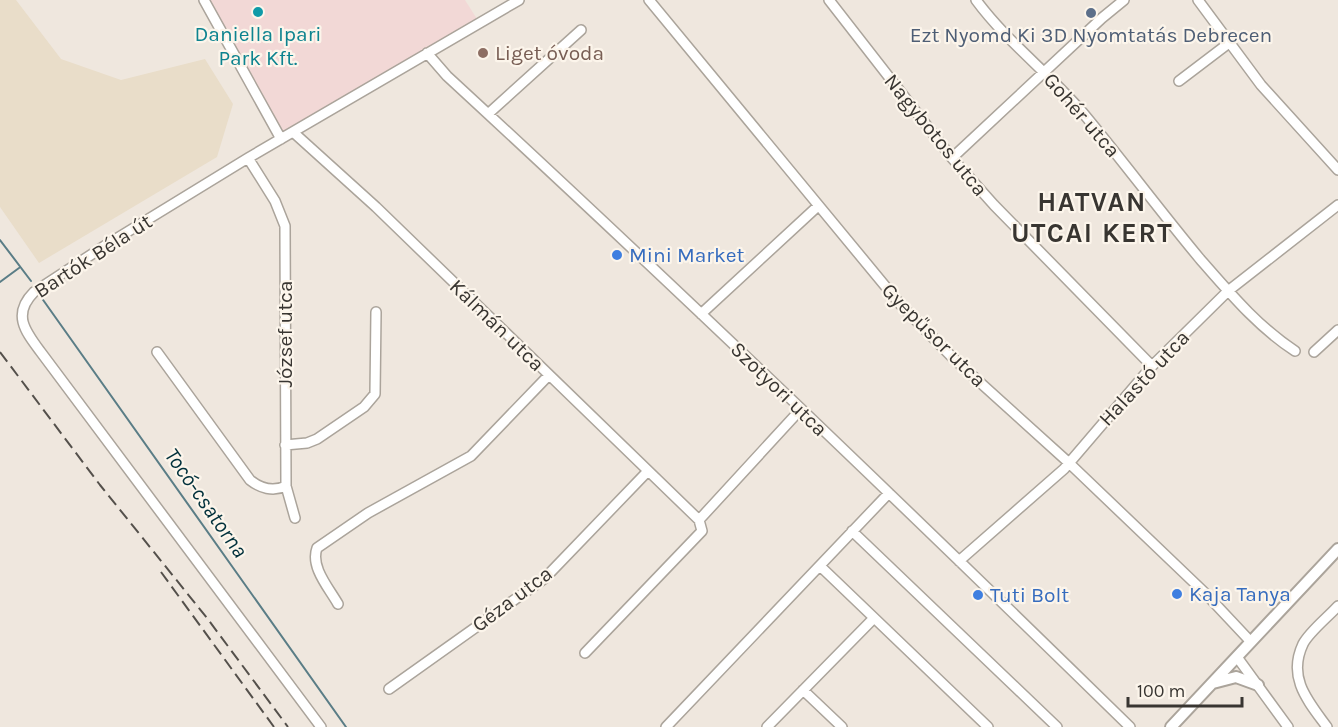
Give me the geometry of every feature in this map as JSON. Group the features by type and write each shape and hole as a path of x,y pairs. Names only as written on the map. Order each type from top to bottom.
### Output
{"street":[{"path":"204,0 282,139"},
{"name":"Bartók Béla út","path":"321,727 40,351 25,329 22,317 24,305 29,296 47,282 248,158 519,0"},
{"name":"Gyepűsor utca","path":"649,0 900,304 953,358 1068,462 1205,593 1251,642"},
{"name":"Nagybotos utca","path":"829,0 952,158 994,205 1152,366"},
{"name":"Gohér utca","path":"976,0 991,20 1044,71 1082,112 1228,291 1278,340 1294,351"},
{"path":"952,158 1044,71 1124,0"},
{"path":"1198,0 1261,85 1338,170"},
{"path":"488,114 580,30"},
{"path":"1179,81 1229,43"},
{"name":"Szotyori utca","path":"427,52 447,76 889,493 1130,727"},
{"name":"Kálmán utca","path":"293,132 376,207 699,520"},
{"name":"József utca","path":"248,158 275,201 285,226 286,486 295,518"},
{"name":"Halastó utca","path":"959,561 1064,469 1152,366 1228,291 1338,205"},
{"path":"701,314 818,206"},
{"path":"285,445 307,443 317,439 371,401 376,388 376,312"},
{"path":"1314,352 1338,330"},
{"path":"158,351 250,480 261,487 274,489 286,486"},
{"path":"338,604 318,571 314,554 317,548 368,513 471,456 549,375"},
{"path":"585,653 702,531 699,520 801,410"},
{"name":"Géza utca","path":"389,689 544,578 648,471"},
{"path":"666,727 889,493"},
{"path":"852,531 1057,727"},
{"path":"1171,727 1338,549"},
{"path":"820,566 988,727"},
{"path":"1327,727 1304,696 1296,671 1304,643 1338,606"},
{"path":"767,727 873,618"},
{"path":"1237,657 1288,727"},
{"path":"1212,683 1236,677 1258,685"},
{"path":"803,690 842,727"}],"shaded area":[{"path":"0,0 16,0 61,59 121,80 205,59 233,104 217,157 39,263 0,207"},
{"path":"207,0 465,0 477,19 281,133"}],"waterway":[{"name":"Tocó-csatorna","path":"0,240 31,281"},
{"path":"0,282 19,268"},
{"name":"Tocó-csatorna","path":"41,297 346,727"}],"railway":[{"path":"0,352 100,485 207,618 288,727"},
{"path":"161,572 274,727"}],"place":[{"name":"Daniella Ipari Park Kft.","path":"258,12"},
{"name":"Ezt Nyomd Ki 3D Nyomtatás Debrecen","path":"1091,13"},
{"name":"Liget óvoda","path":"483,53"},
{"name":"Mini Market","path":"617,255"},
{"name":"Kaja Tanya","path":"1177,594"},
{"name":"Tuti Bolt","path":"978,595"}],"district":[{"name":"HATVAN UTCAI KERT","path":"1092,218"}]}
